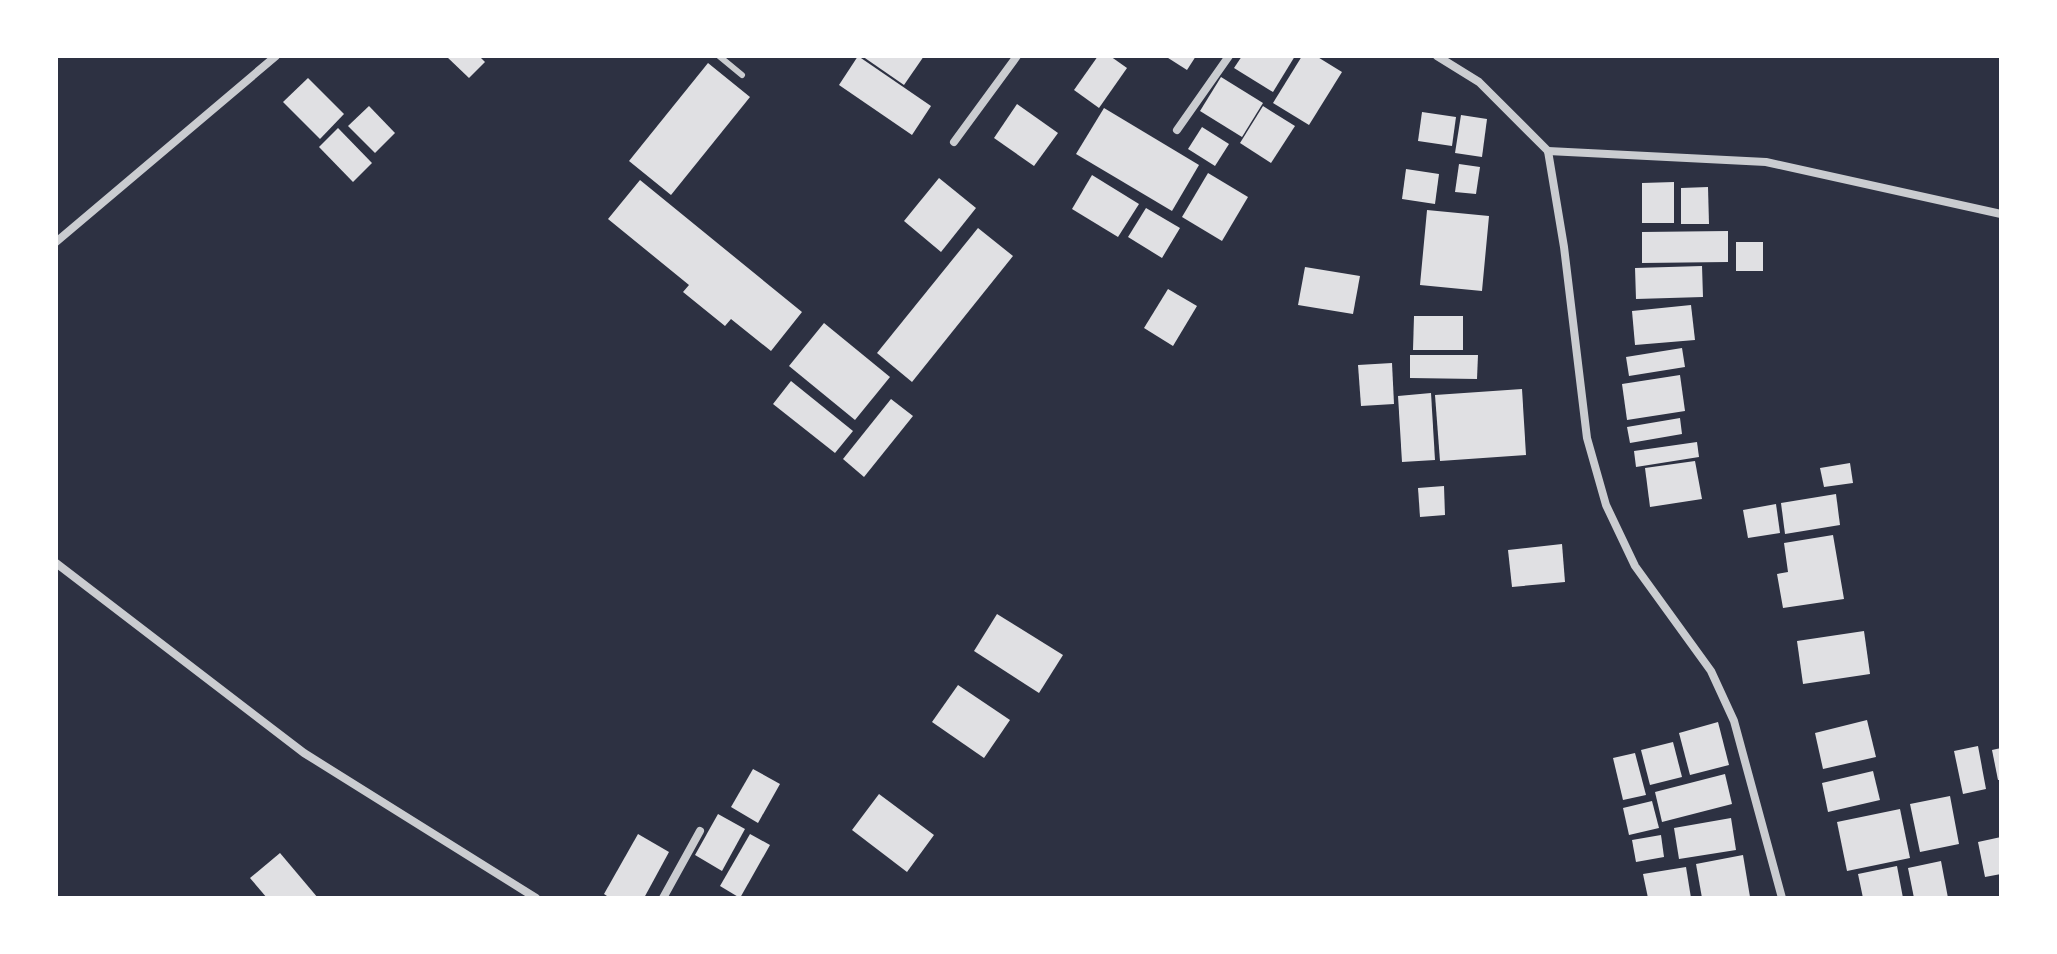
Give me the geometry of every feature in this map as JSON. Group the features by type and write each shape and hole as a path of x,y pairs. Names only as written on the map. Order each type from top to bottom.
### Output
{"street":[{"path":"56,242 276,56"},
{"path":"954,142 1017,56"},
{"path":"1177,130 1229,56"},
{"path":"1437,56 1479,82 1509,108 1548,151 1564,247 1587,438 1606,505 1635,566 1711,671 1728,709 1782,898"},
{"path":"1548,151 1766,162 2001,214"},
{"path":"56,563 304,753 536,898"},
{"path":"663,898 700,831"}],"lane":[{"path":"719,56 742,75"}],"building":[{"path":"446,56 479,56 485,62 469,78"},
{"path":"858,56 931,106 912,135 839,85"},
{"path":"862,56 924,56 904,85"},
{"path":"1098,56 1110,56 1127,68 1099,108 1074,90"},
{"path":"1165,56 1196,56 1187,70"},
{"path":"1242,56 1295,56 1273,92 1234,68"},
{"path":"1302,56 1316,56 1342,72 1309,125 1273,103"},
{"path":"708,63 750,97 671,195 629,161"},
{"path":"1221,77 1263,103 1242,137 1200,111"},
{"path":"308,78 344,114 320,139 283,102"},
{"path":"1017,104 1058,133 1034,166 994,138"},
{"path":"369,106 395,133 375,153 348,126"},
{"path":"1263,106 1295,126 1271,163 1240,143"},
{"path":"1104,108 1199,165 1172,211 1076,154"},
{"path":"1422,112 1456,117 1452,146 1418,141"},
{"path":"1461,115 1487,119 1482,157 1455,153"},
{"path":"1202,127 1229,144 1215,166 1188,149"},
{"path":"338,128 372,163 353,182 319,147"},
{"path":"1459,164 1480,167 1476,194 1455,192"},
{"path":"1406,169 1439,174 1435,204 1402,199"},
{"path":"1208,173 1248,197 1222,241 1182,217"},
{"path":"1092,175 1139,204 1118,237 1072,209"},
{"path":"939,178 976,208 941,252 904,221"},
{"path":"640,180 802,312 771,351 731,319 725,326 683,292 689,285 608,219"},
{"path":"1674,182 1674,223 1642,223 1642,183"},
{"path":"1708,187 1709,224 1681,224 1681,188"},
{"path":"1146,208 1180,228 1162,258 1128,237"},
{"path":"1427,210 1489,216 1482,291 1420,285"},
{"path":"978,228 1013,256 912,382 877,353"},
{"path":"1728,231 1728,262 1642,263 1642,232"},
{"path":"1736,242 1763,242 1763,271 1736,271"},
{"path":"1702,266 1703,297 1636,299 1635,268"},
{"path":"1305,267 1360,276 1353,314 1298,305"},
{"path":"1168,289 1197,306 1173,346 1144,328"},
{"path":"1691,305 1695,340 1635,345 1632,311"},
{"path":"1414,316 1463,316 1463,350 1413,350"},
{"path":"824,323 890,377 855,420 789,366"},
{"path":"1682,348 1685,367 1629,376 1626,357"},
{"path":"1410,355 1478,355 1477,379 1410,378"},
{"path":"1392,363 1394,404 1361,406 1358,365"},
{"path":"1680,375 1685,411 1627,420 1622,384"},
{"path":"791,381 853,431 835,453 773,404"},
{"path":"1522,389 1526,455 1440,461 1435,395"},
{"path":"1431,393 1435,460 1402,462 1398,396"},
{"path":"891,399 913,416 864,477 843,459"},
{"path":"1680,418 1682,434 1630,443 1627,427"},
{"path":"1697,442 1699,457 1636,467 1634,451"},
{"path":"1695,461 1702,499 1650,507 1645,468"},
{"path":"1850,463 1853,483 1824,487 1820,468"},
{"path":"1444,486 1445,515 1420,517 1418,488"},
{"path":"1836,494 1840,525 1785,534 1781,503"},
{"path":"1776,504 1780,533 1748,538 1743,510"},
{"path":"1833,535 1844,599 1783,608 1777,574 1788,572 1784,543"},
{"path":"1562,544 1565,582 1512,587 1508,550"},
{"path":"997,614 1063,655 1039,693 974,651"},
{"path":"1864,631 1870,674 1803,684 1797,641"},
{"path":"958,685 1010,720 984,758 932,722"},
{"path":"1867,720 1876,757 1823,769 1815,733"},
{"path":"1718,722 1729,765 1690,775 1679,733"},
{"path":"1673,742 1682,777 1650,785 1641,750"},
{"path":"1978,746 1986,789 1963,794 1954,751"},
{"path":"2001,748 2001,780 1998,780 1992,750"},
{"path":"1635,753 1646,795 1623,800 1613,758"},
{"path":"753,769 780,784 758,823 731,807"},
{"path":"1873,771 1880,800 1828,812 1822,783"},
{"path":"1725,774 1732,804 1662,822 1655,792"},
{"path":"879,794 934,835 907,872 852,830"},
{"path":"1950,796 1959,844 1920,852 1910,804"},
{"path":"1652,801 1659,828 1629,835 1623,808"},
{"path":"1900,809 1910,858 1847,871 1837,822"},
{"path":"718,814 745,829 722,871 695,855"},
{"path":"1731,818 1736,850 1679,859 1674,828"},
{"path":"638,834 669,852 644,898 610,898 604,894"},
{"path":"750,834 770,845 740,898 720,886"},
{"path":"1661,835 1664,857 1636,862 1632,840"},
{"path":"2001,837 2001,874 1985,877 1978,842"},
{"path":"280,853 318,898 267,898 250,878"},
{"path":"1743,855 1750,897 1702,898 1696,864"},
{"path":"1941,861 1948,898 1914,898 1908,868"},
{"path":"1897,866 1903,898 1863,898 1858,874"},
{"path":"1686,867 1691,898 1648,898 1643,874"}]}
